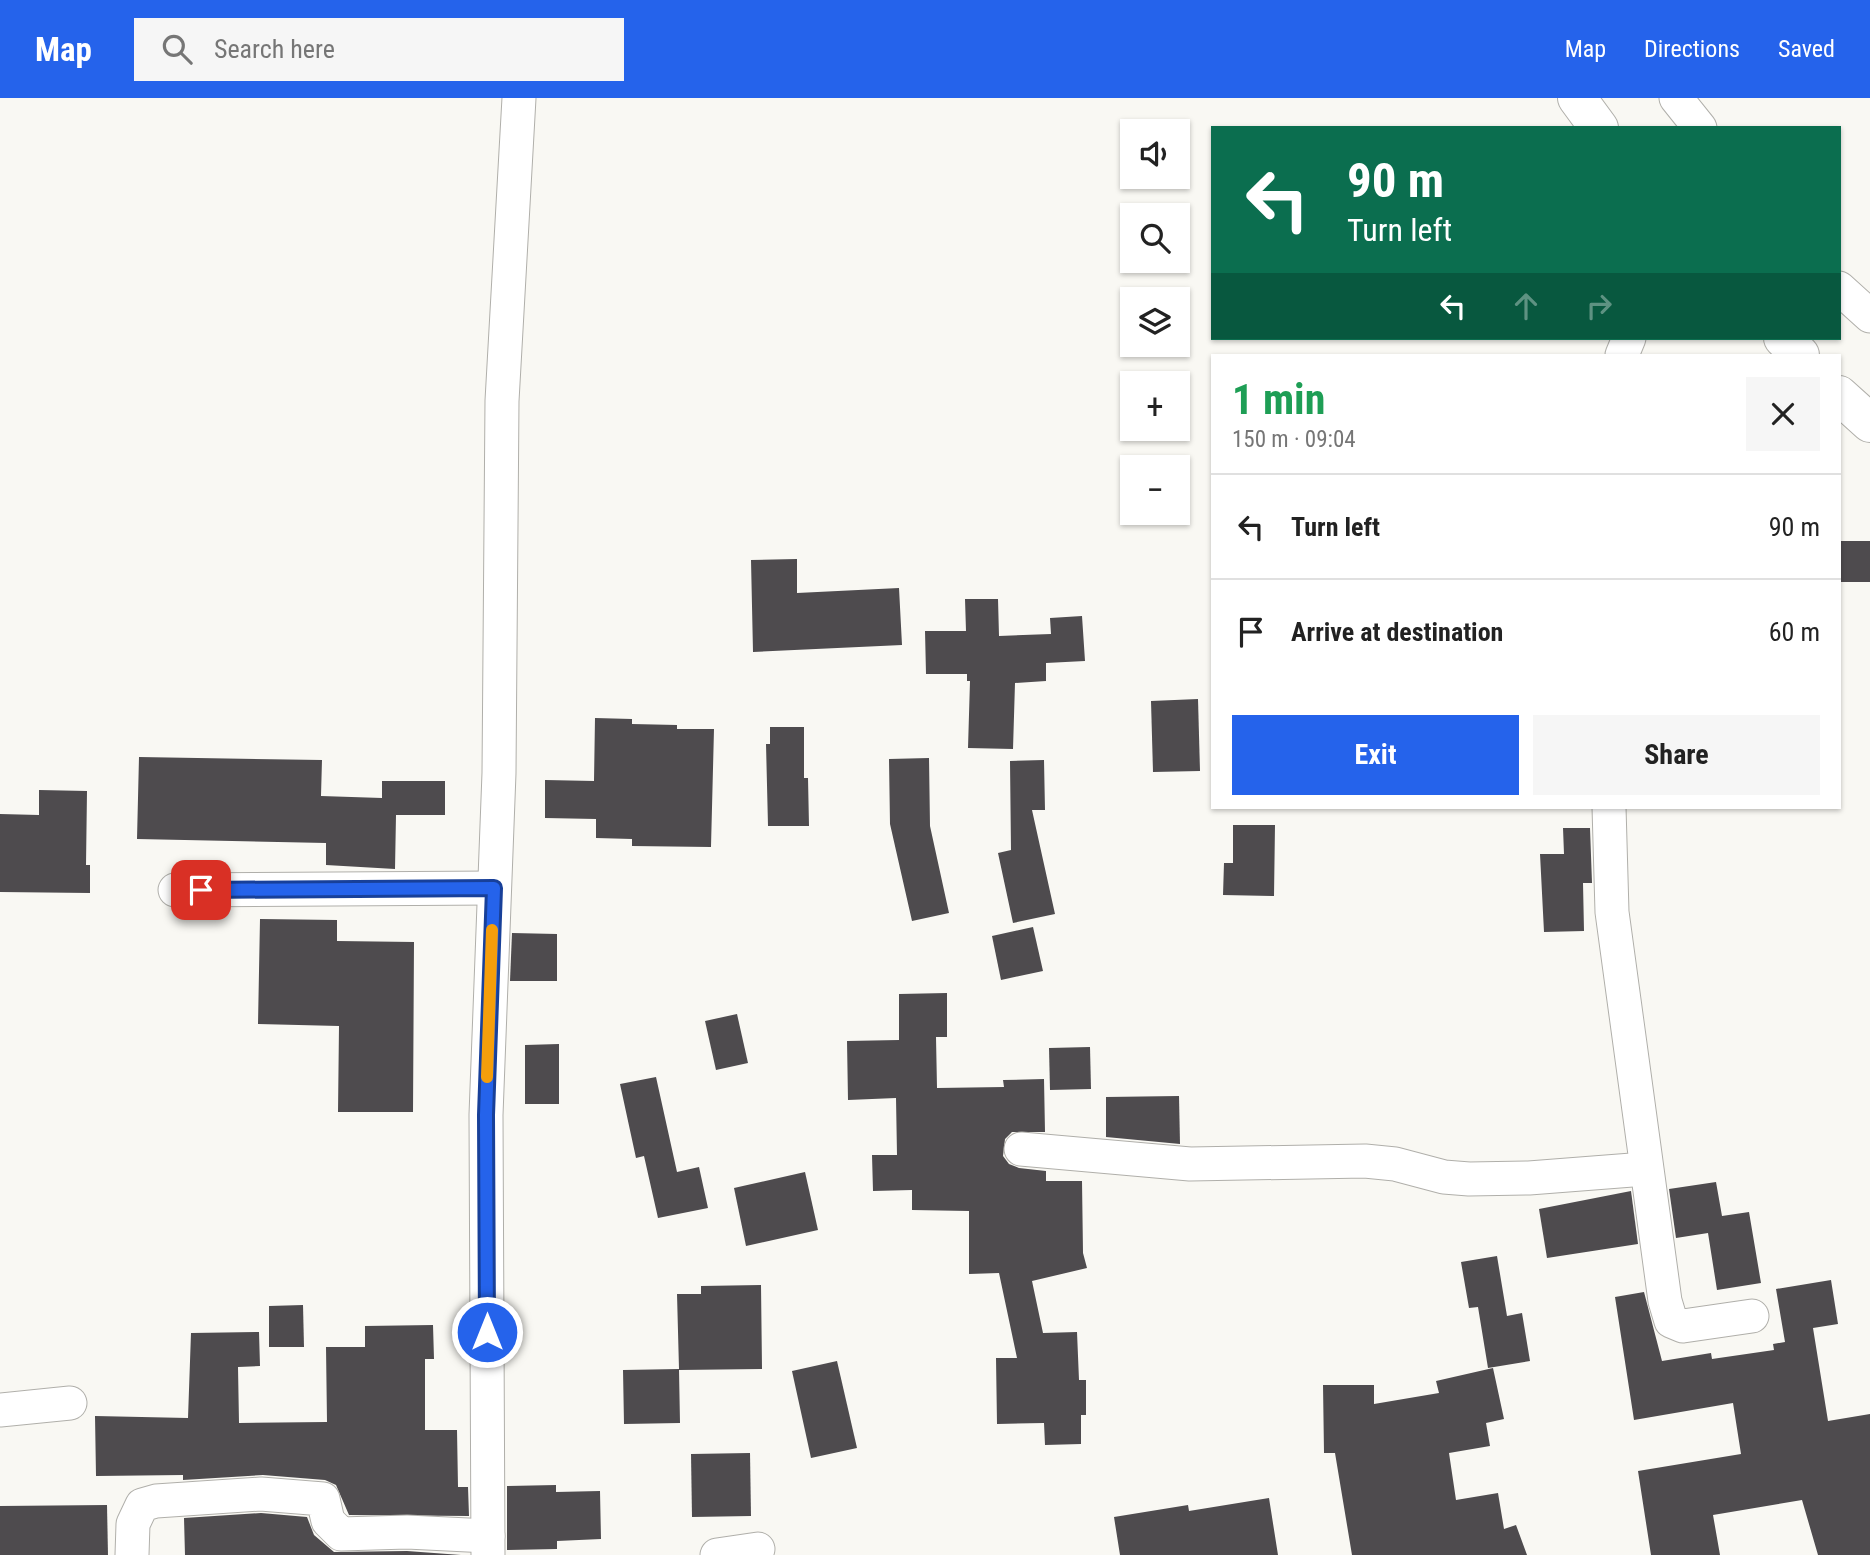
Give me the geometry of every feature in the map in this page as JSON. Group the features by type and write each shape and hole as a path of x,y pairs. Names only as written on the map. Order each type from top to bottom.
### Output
{"main road":[{"path":"1577,98 1598,126"},
{"path":"1785,340 1799,354"},
{"path":"1841,397 1870,423"}],"street":[{"path":"132,1555 133,1524 142,1505 156,1501 261,1494 323,1499 328,1521 341,1534 347,1536 407,1532 488,1546 486,1115 499,774 502,401 519,98"},
{"path":"1676,98 1698,126"},
{"path":"1841,290 1870,316"},
{"path":"1609,809 1612,912 1665,1301 1671,1321 1684,1326 1752,1316"},
{"path":"174,890 494,888"},
{"path":"1021,1149 1190,1164 1365,1161 1395,1164 1444,1177 1469,1179 1529,1178 1645,1169"},
{"path":"0,1410 70,1403"},
{"path":"717,1555 758,1549"}],"building":[{"path":"1841,541 1870,541 1870,582 1841,582"},
{"path":"797,559 797,593 899,588 902,645 753,652 751,560"},
{"path":"965,599 998,599 999,636 1051,634 1050,618 1082,616 1085,661 1046,663 1046,681 1015,683 1013,749 968,748 970,681 967,681 967,674 926,674 925,631 966,631"},
{"path":"1198,699 1200,771 1153,772 1151,701"},
{"path":"595,718 632,719 632,724 677,725 677,729 714,729 711,847 632,846 632,839 596,838 596,819 545,818 545,780 594,781"},
{"path":"770,727 804,727 804,778 808,778 809,826 768,826 766,744 770,744"},
{"path":"139,757 322,760 321,796 382,798 382,781 445,781 445,815 396,815 395,869 326,865 326,843 137,839"},
{"path":"929,758 930,826 949,913 912,921 890,824 889,759"},
{"path":"1044,760 1045,810 1032,810 1055,914 1013,923 998,853 1011,850 1010,761"},
{"path":"39,790 87,791 86,865 90,865 90,893 0,892 0,814 39,815"},
{"path":"1233,825 1275,825 1274,896 1223,895 1224,863 1233,863"},
{"path":"1563,828 1590,828 1592,883 1583,883 1584,931 1544,932 1540,854 1564,854"},
{"path":"260,919 337,920 337,941 414,942 413,1112 338,1112 339,1026 258,1024"},
{"path":"1033,927 1043,971 1001,980 992,936"},
{"path":"512,933 557,934 557,981 510,981"},
{"path":"947,993 947,1037 936,1037 937,1088 1004,1087 1003,1080 1044,1079 1045,1132 1012,1132 1005,1139 1003,1156 1009,1164 1019,1168 1046,1171 1046,1181 1082,1181 1083,1253 1087,1268 1032,1281 1043,1333 1077,1332 1079,1380 1086,1380 1086,1415 1081,1415 1081,1444 1045,1445 1044,1423 997,1424 996,1358 1017,1358 999,1273 969,1274 969,1211 912,1210 912,1190 873,1191 872,1155 897,1155 896,1098 848,1100 847,1041 899,1040 899,994"},
{"path":"737,1014 748,1063 716,1070 705,1021"},
{"path":"559,1044 559,1104 525,1104 525,1045"},
{"path":"1090,1047 1091,1089 1050,1090 1049,1048"},
{"path":"656,1077 677,1172 699,1167 708,1208 658,1218 644,1156 636,1158 620,1084"},
{"path":"1179,1096 1180,1144 1106,1137 1106,1097"},
{"path":"805,1172 818,1230 746,1246 734,1188"},
{"path":"1716,1182 1722,1216 1749,1212 1761,1283 1717,1290 1708,1233 1676,1238 1669,1189"},
{"path":"1631,1191 1638,1244 1547,1258 1539,1209"},
{"path":"1497,1256 1507,1316 1522,1313 1530,1361 1488,1368 1478,1307 1469,1308 1461,1262"},
{"path":"1831,1280 1838,1324 1813,1328 1828,1421 1870,1414 1870,1555 1818,1555 1802,1500 1713,1515 1720,1555 1651,1555 1638,1471 1741,1454 1733,1403 1634,1420 1615,1297 1644,1292 1662,1361 1711,1353 1712,1359 1774,1350 1773,1344 1785,1342 1776,1289"},
{"path":"761,1285 762,1369 679,1370 680,1423 624,1424 623,1370 679,1369 677,1294 701,1294 701,1286"},
{"path":"303,1305 304,1347 269,1347 269,1306"},
{"path":"433,1325 434,1359 425,1359 425,1430 457,1430 458,1487 468,1487 469,1516 349,1515 336,1485 325,1480 263,1475 183,1480 183,1475 96,1476 95,1416 188,1418 191,1333 259,1332 260,1366 238,1367 239,1423 327,1422 326,1347 365,1347 365,1326"},
{"path":"837,1361 857,1448 811,1458 792,1371"},
{"path":"1493,1368 1504,1419 1486,1423 1490,1446 1449,1453 1456,1500 1498,1493 1504,1529 1516,1525 1527,1555 1352,1555 1335,1453 1324,1453 1323,1385 1374,1385 1374,1404 1439,1393 1436,1381"},
{"path":"750,1453 751,1516 692,1517 691,1454"},
{"path":"556,1485 556,1492 600,1491 601,1539 557,1541 557,1549 507,1550 507,1486"},
{"path":"1269,1498 1278,1555 1120,1555 1114,1517 1188,1505 1189,1511"},
{"path":"107,1505 108,1555 0,1555 0,1506"},
{"path":"261,1513 307,1517 314,1535 334,1552 407,1551 461,1555 185,1555 184,1518"}],"slow traffic":[{"path":"487,1077 492,930"}],"route":[{"path":"201,890 494,888 486,1115 487,1332"}]}
